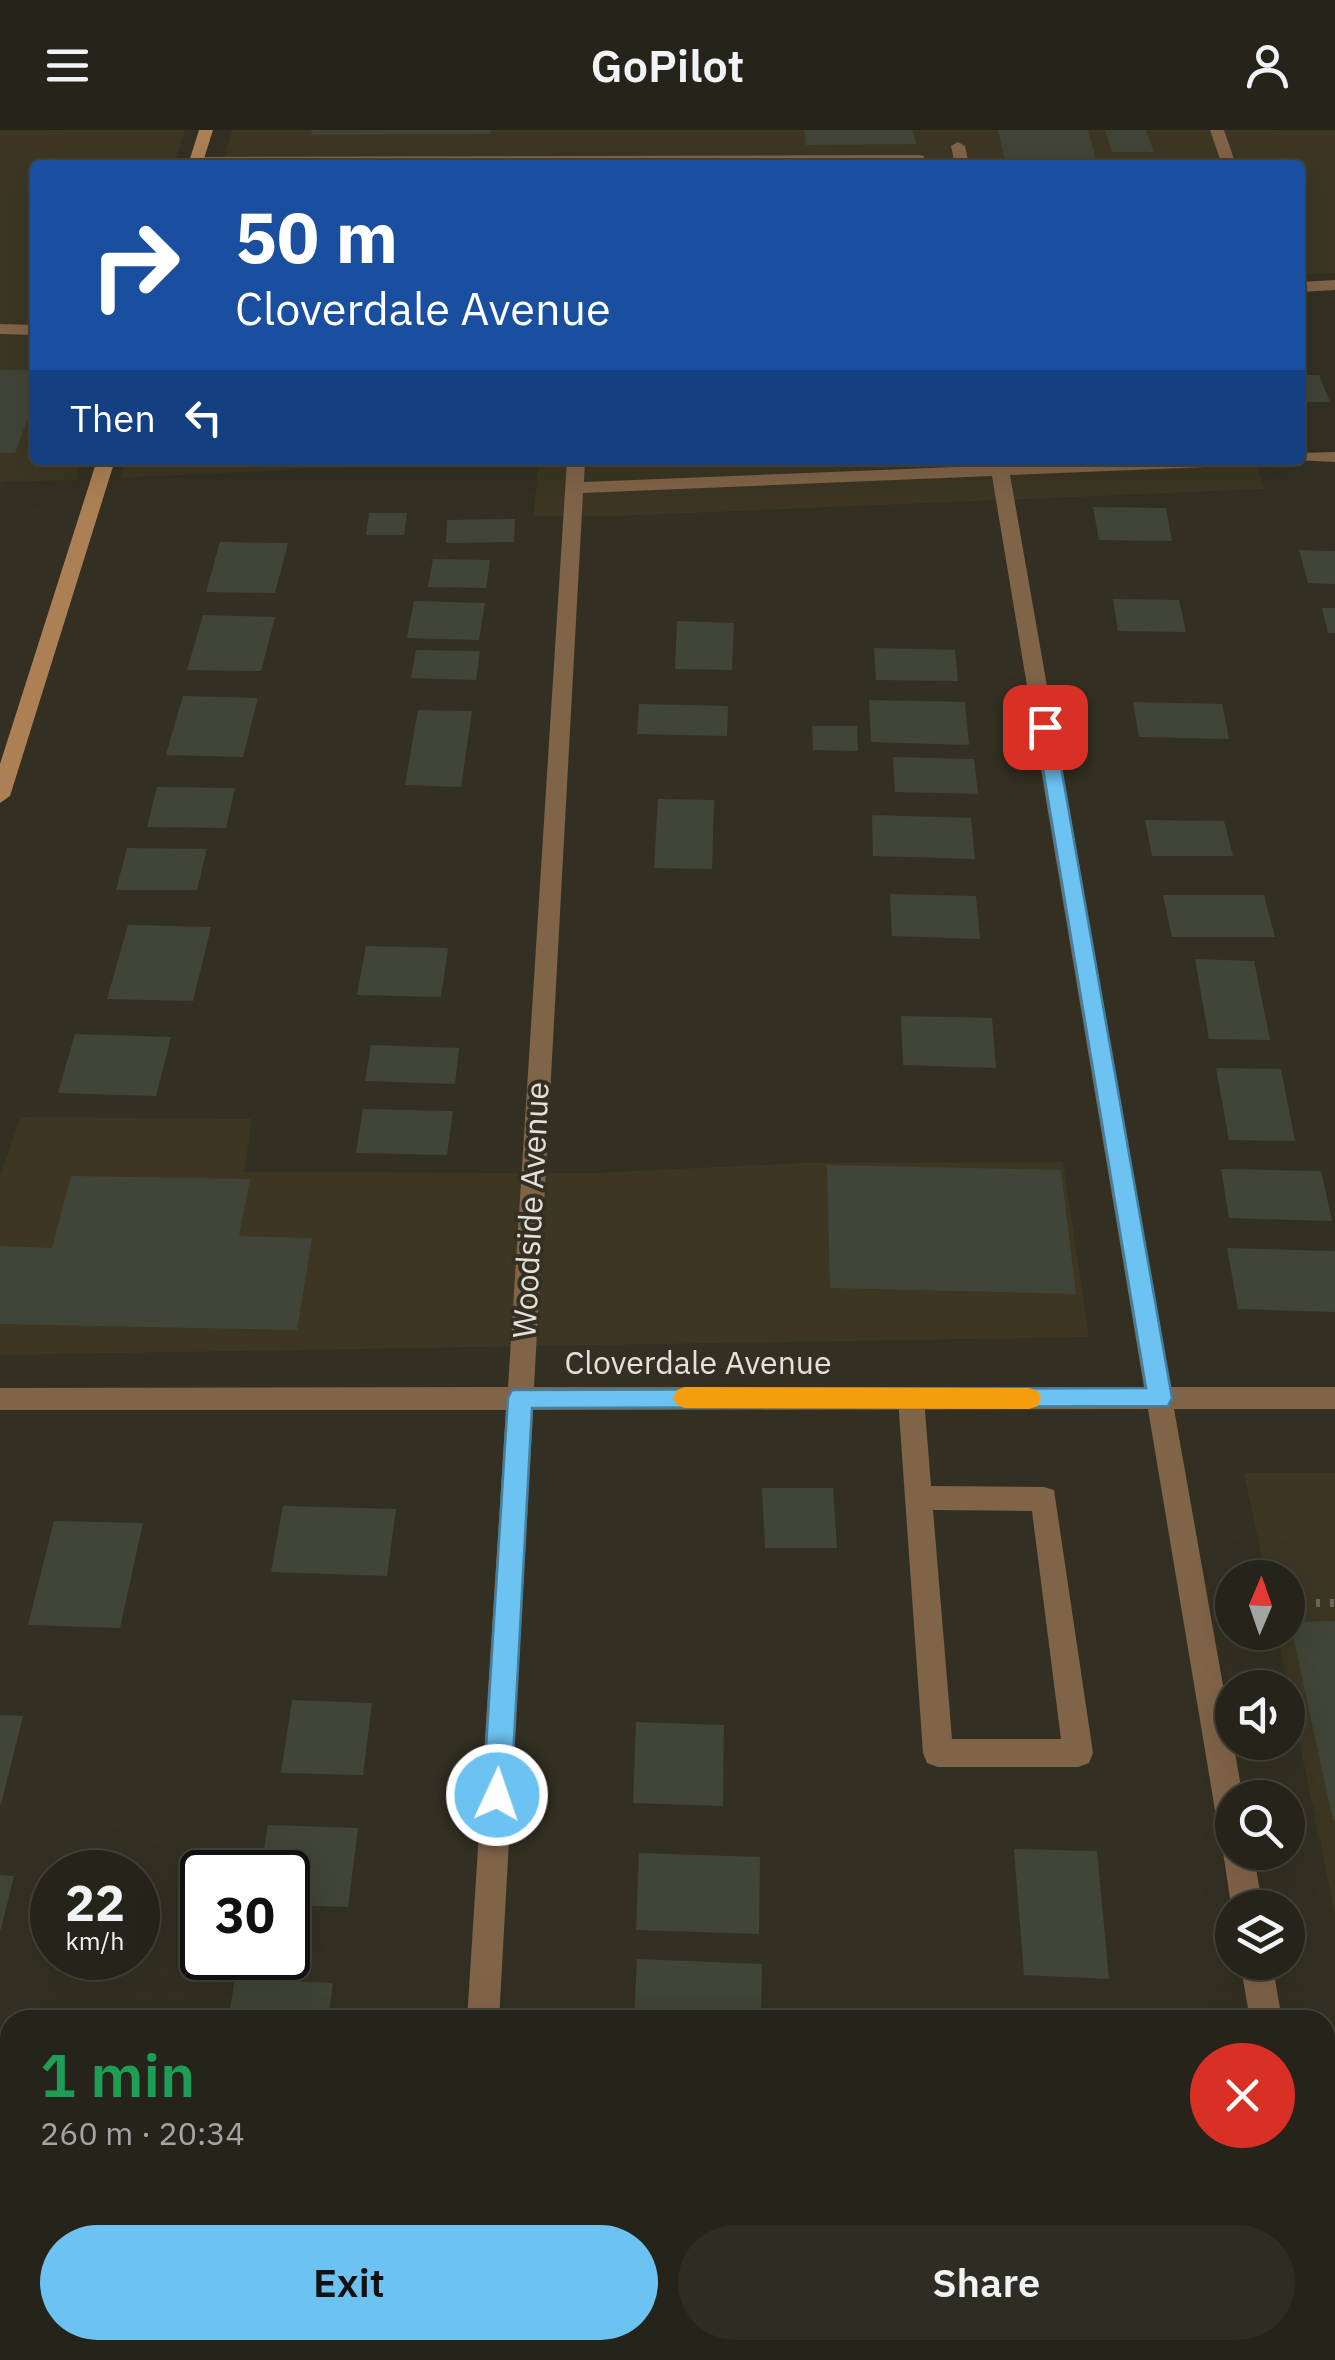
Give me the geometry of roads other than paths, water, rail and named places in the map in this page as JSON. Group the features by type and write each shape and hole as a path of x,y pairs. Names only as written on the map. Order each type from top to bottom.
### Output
{"street":[{"path":"197,160 206,130"},
{"path":"1217,130 1227,160"},
{"path":"958,146 961,160"},
{"path":"872,160 919,159"},
{"path":"1305,287 1335,285"},
{"path":"0,329 30,330"},
{"path":"1305,458 1335,457"},
{"path":"0,796 104,465"},
{"name":"Woodside Avenue","path":"484,2010 576,465"},
{"path":"575,488 1128,465"},
{"path":"1000,470 1225,1780"},
{"path":"911,1398 918,1498 938,1752 1078,1753 1044,1499 918,1498"},
{"name":"Cloverdale Avenue","path":"0,1399 1335,1398"},
{"path":"1259,1980 1264,2010"}]}
